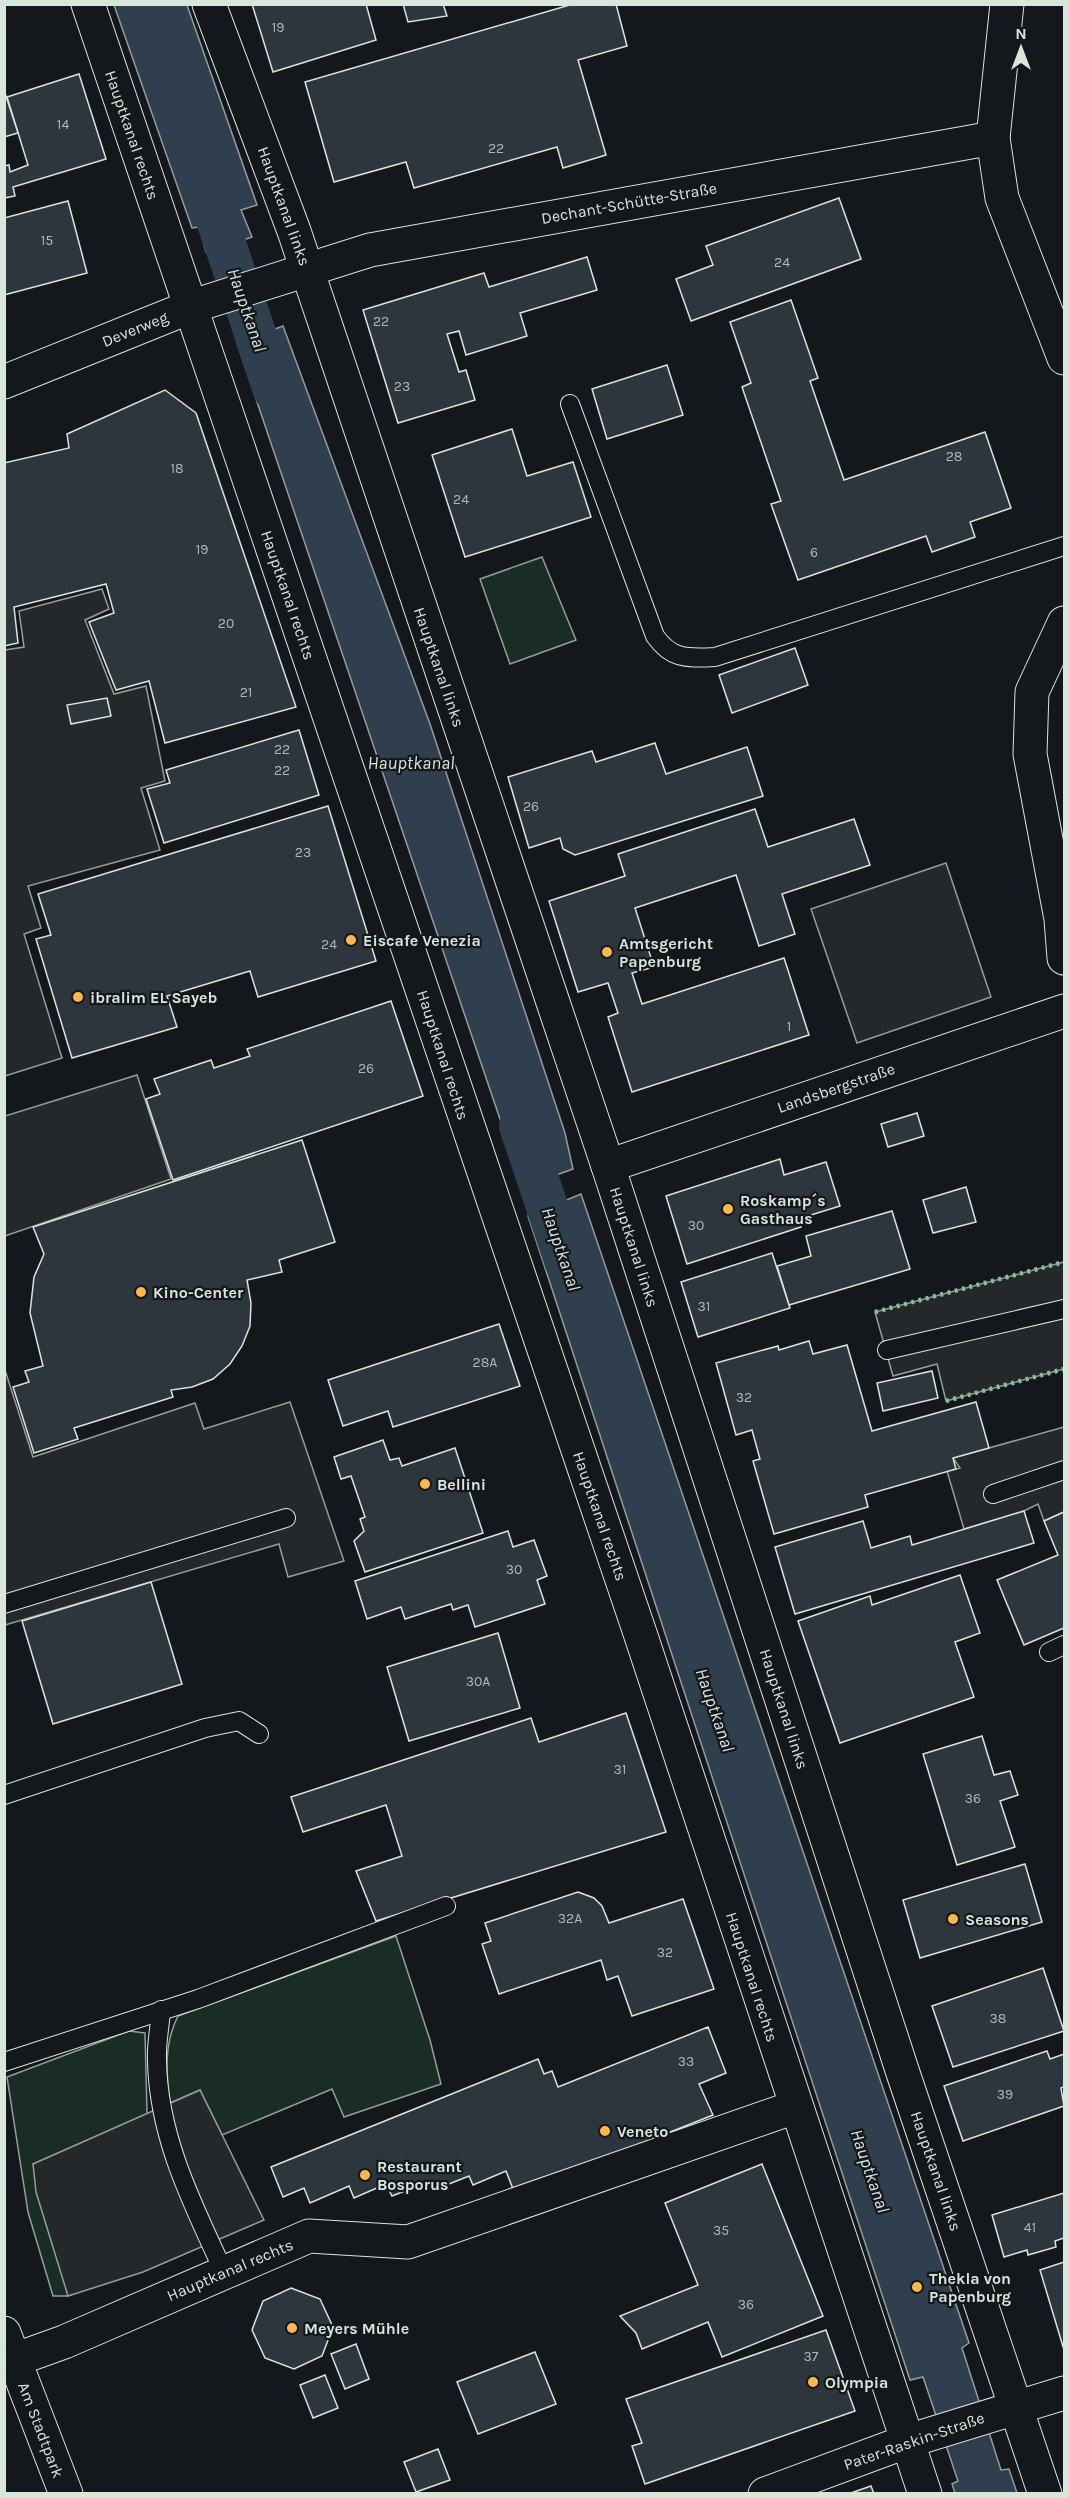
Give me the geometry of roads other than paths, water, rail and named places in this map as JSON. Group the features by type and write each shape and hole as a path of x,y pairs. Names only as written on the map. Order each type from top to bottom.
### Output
{"street":[{"name":"Hauptkanal rechts","path":"88,4 640,1633 795,2108 916,2438 925,2493"},
{"name":"Hauptkanal links","path":"209,4 306,268 608,1166 895,2051 1003,2411 1045,2493"},
{"path":"1007,4 993,138 1002,198 1065,358"},
{"name":"Dechant-Schütte-Straße","path":"267,281 370,250 993,138"},
{"name":"Deverweg","path":"4,382 190,307 267,281"},
{"path":"1065,623 1032,692 1030,754 1061,919 1065,958"},
{"name":"Landsbergstraße","path":"608,1166 1065,1011"},
{"name":"Hauptkanal rechts","path":"9,2346 64,2342 309,2236 408,2242 795,2108"},
{"name":"Am Stadtpark","path":"9,2346 66,2493"},
{"name":"Pater-Raskin-Straße","path":"765,2493 916,2438 1065,2393"}],"lane":[{"path":"570,404 655,636 664,649 676,656 715,657 1065,546"},
{"path":"887,1350 1065,1309"},
{"path":"993,1494 1065,1470"},
{"path":"4,1604 286,1518"},
{"path":"4,1795 205,1728 239,1721 259,1734"},
{"path":"4,2062 161,2010 446,1906"},
{"path":"161,2010 156,2060 165,2128 182,2180 224,2272"}],"water":[{"path":"114,5 187,5 257,205 241,210 252,237 206,252 199,227 192,228"},
{"path":"283,326 430,724 565,1133 573,1169 523,1187 237,343"},
{"path":"581,1194 969,2343 962,2348 1001,2470 1009,2469 1017,2493 955,2493 952,2484 958,2481 923,2377 910,2380 528,1216"}],"waterway":[{"name":"Hauptkanal","path":"207,190 274,390"},
{"name":"Hauptkanal","path":"520,1126 566,1263"}],"place":[{"name":"Eiscafe Venezia","path":"351,940"},
{"name":"Amtsgericht Papenburg","path":"607,952"},
{"name":"ibralim EL Sayeb","path":"78,997"},
{"name":"Roskamp´s Gasthaus","path":"728,1209"},
{"name":"Kino-Center","path":"141,1292"},
{"name":"Bellini","path":"425,1484"},
{"name":"Seasons","path":"953,1919"},
{"name":"Veneto","path":"605,2131"},
{"name":"Restaurant Bosporus","path":"365,2175"},
{"name":"Thekla von Papenburg","path":"917,2287"},
{"name":"Meyers Mühle","path":"292,2328"},
{"name":"Olympia","path":"813,2382"}]}
